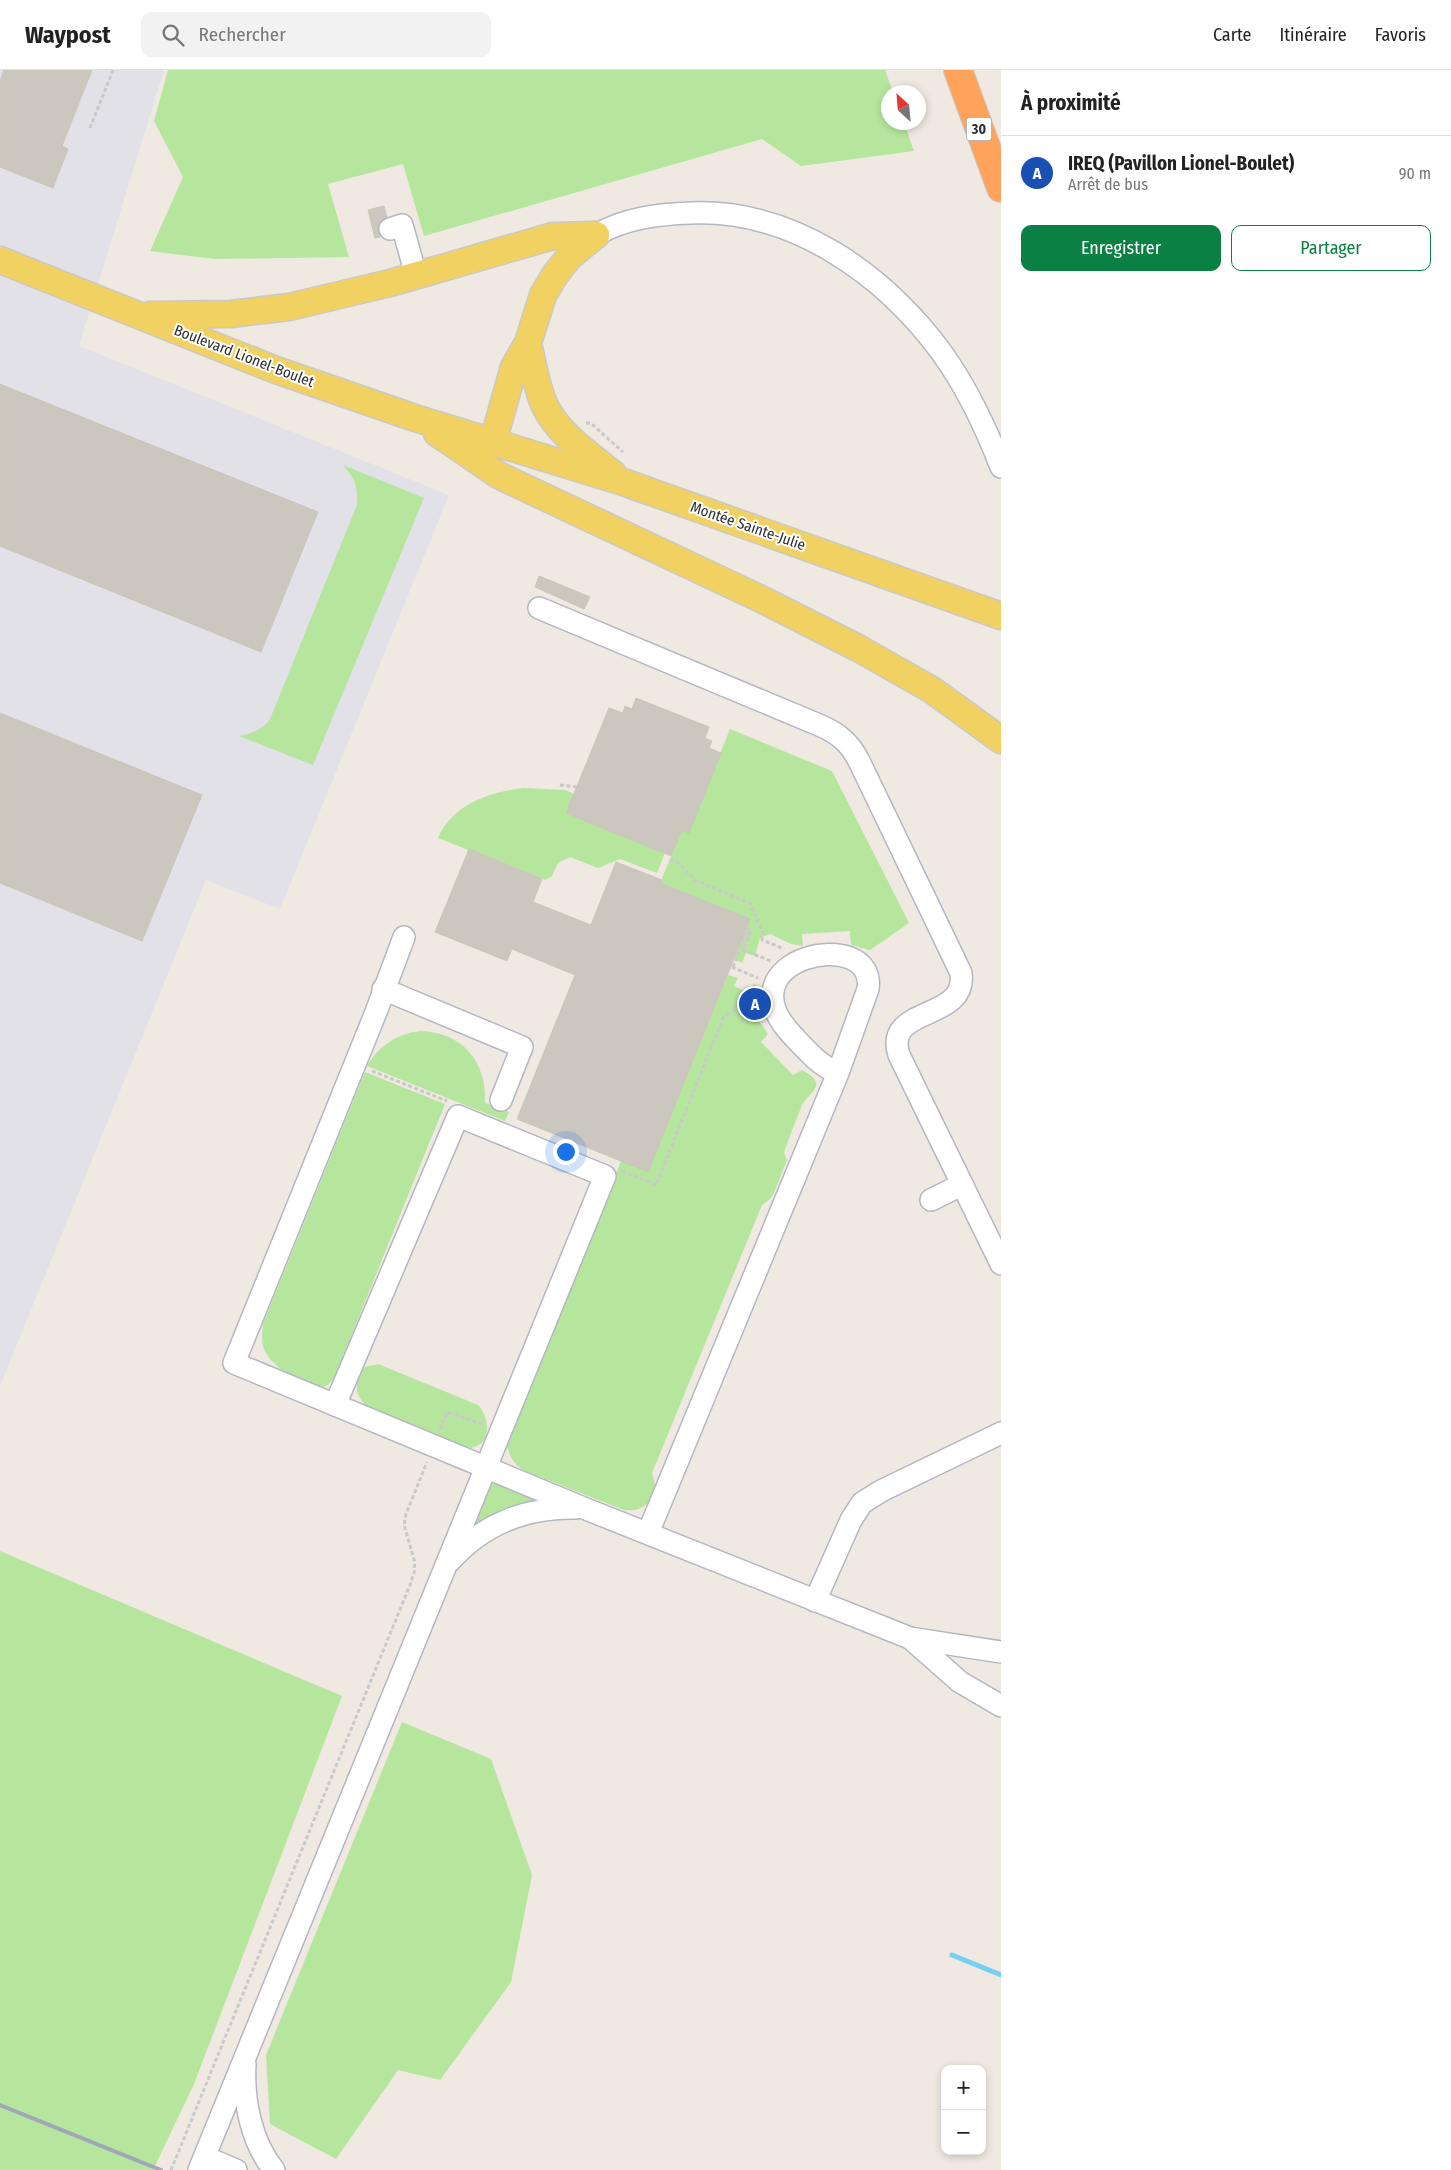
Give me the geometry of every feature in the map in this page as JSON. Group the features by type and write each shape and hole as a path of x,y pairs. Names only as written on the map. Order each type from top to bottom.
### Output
{"highway":[{"name":"30","path":"958,70 1001,188"}],"main road":[{"path":"139,316 258,312 326,299 553,236 596,235"},
{"path":"492,442 514,367 528,343 539,306 555,274 569,257 596,235"},
{"name":"Boulevard Lionel-Boulet","path":"0,260 276,370 492,442"},
{"path":"528,343 541,396 554,421 572,439 623,482"},
{"path":"416,418 500,476 762,600 885,663 948,701 1001,740"},
{"name":"Montée Sainte-Julie","path":"492,442 623,482 998,615"}],"street":[{"path":"596,235 615,226 641,218 683,213 724,213 788,229 827,248 864,274 903,309 929,337 953,371 970,400 1001,467"},
{"path":"397,223 416,275"},
{"path":"539,608 819,725 838,735 850,747 859,761 961,973 960,988 955,997 947,1004 907,1024 900,1031 896,1045 899,1055 1001,1264"},
{"path":"404,937 376,1012 234,1363 586,1509 910,1638 1001,1652"},
{"path":"648,1533 838,1073 868,989 869,979 867,972 853,958 840,955 807,958 788,967 781,974 772,997 774,1007 784,1027 809,1053 822,1064 838,1073"},
{"path":"383,989 522,1047 501,1100"},
{"path":"236,2170 202,2164 442,1571 605,1176 458,1116 335,1404"},
{"path":"931,1200 962,1184"},
{"path":"815,1601 851,1520 862,1503 880,1491 1001,1432"},
{"path":"442,1571 468,1544 496,1525 512,1517 546,1509 586,1509"},
{"path":"910,1638 960,1682 1001,1706"},
{"path":"246,2052 245,2074 248,2110 260,2147 274,2170"}],"path":[{"path":"90,128 113,70"},
{"path":"560,784 577,787"},
{"path":"670,860 679,863 695,880 750,903 763,933 762,940 784,949"},
{"path":"617,1169 656,1185 722,1018 748,1000 758,978 732,967 748,929 751,930 743,950 771,961"},
{"path":"365,1068 452,1103"},
{"path":"438,1434 447,1412 488,1426"},
{"path":"171,2170 410,1585 415,1570 414,1559 404,1525 406,1514 429,1457"}],"shaded area":[{"path":"0,70 164,70 79,346 449,495 280,909 206,880 0,1386"}],"green space":[{"path":"168,70 885,70 890,85 881,85 881,130 906,130 914,151 801,166 762,139 424,236 403,164 328,184 349,257 214,259 150,251 183,177 154,121"},
{"path":"343,465 424,498 313,765 239,736 260,728 270,719 357,505 355,483"},
{"path":"730,729 832,771 909,923 870,950 851,945 850,931 802,934 803,946 791,944 770,934 760,938 755,956 746,953 742,963 734,959 750,919 660,883 682,830 689,832"},
{"path":"524,788 565,790 574,794 567,813 665,853 657,873 620,859 598,868 570,857 558,863 552,876 545,880 438,838 453,816 463,808 498,793"},
{"path":"728,975 738,978 734,986 750,993 747,998 748,1004 755,1007 757,1018 768,1034 761,1042 793,1075 802,1070 810,1075 815,1080 816,1088 802,1105 785,1149 784,1153 787,1160 773,1195 762,1205 652,1473 656,1488 648,1503 644,1506 636,1510 624,1510 525,1471 513,1460 507,1446 621,1161 648,1171"},
{"path":"420,1031 448,1037 460,1043 469,1052 482,1074 485,1088 485,1103 509,1112 505,1121 367,1066 389,1042 403,1035"},
{"path":"365,1072 445,1104 335,1376 327,1385 316,1387 300,1381 274,1364 263,1345 263,1324"},
{"path":"378,1364 478,1405 487,1424 486,1437 477,1446 469,1448 368,1407 363,1403 358,1393 358,1377 365,1367"},
{"path":"493,1484 501,1485 536,1501 491,1515 472,1527 490,1486"},
{"path":"0,1551 342,1696 194,2084 153,2170 0,2170"},
{"path":"402,1722 491,1759 532,1875 511,1982 440,2080 398,2070 336,2159 270,2124 266,2055"}],"building":[{"path":"4,70 92,70 62,146 68,149 53,188 0,167 0,81"},
{"path":"384,206 387,217 381,220 378,226 380,237 375,238 368,210"},
{"path":"0,384 318,512 261,652 0,546"},
{"path":"539,576 590,597 584,609 535,587"},
{"path":"636,698 709,727 705,738 712,741 709,748 721,753 689,833 682,830 671,856 566,813 609,708 623,713 625,706 632,709"},
{"path":"0,713 202,795 142,941 0,883"},
{"path":"469,849 542,879 533,902 591,925 616,862 662,880 660,883 750,919 648,1172 517,1119 575,975 512,949 507,961 435,932"}],"waterway":[{"path":"952,1955 1001,1975"}],"railway":[{"path":"0,2105 161,2170"}],"place":[{"name":"IREQ (Pavillon Lionel-Boulet)","path":"755,1004"}]}
